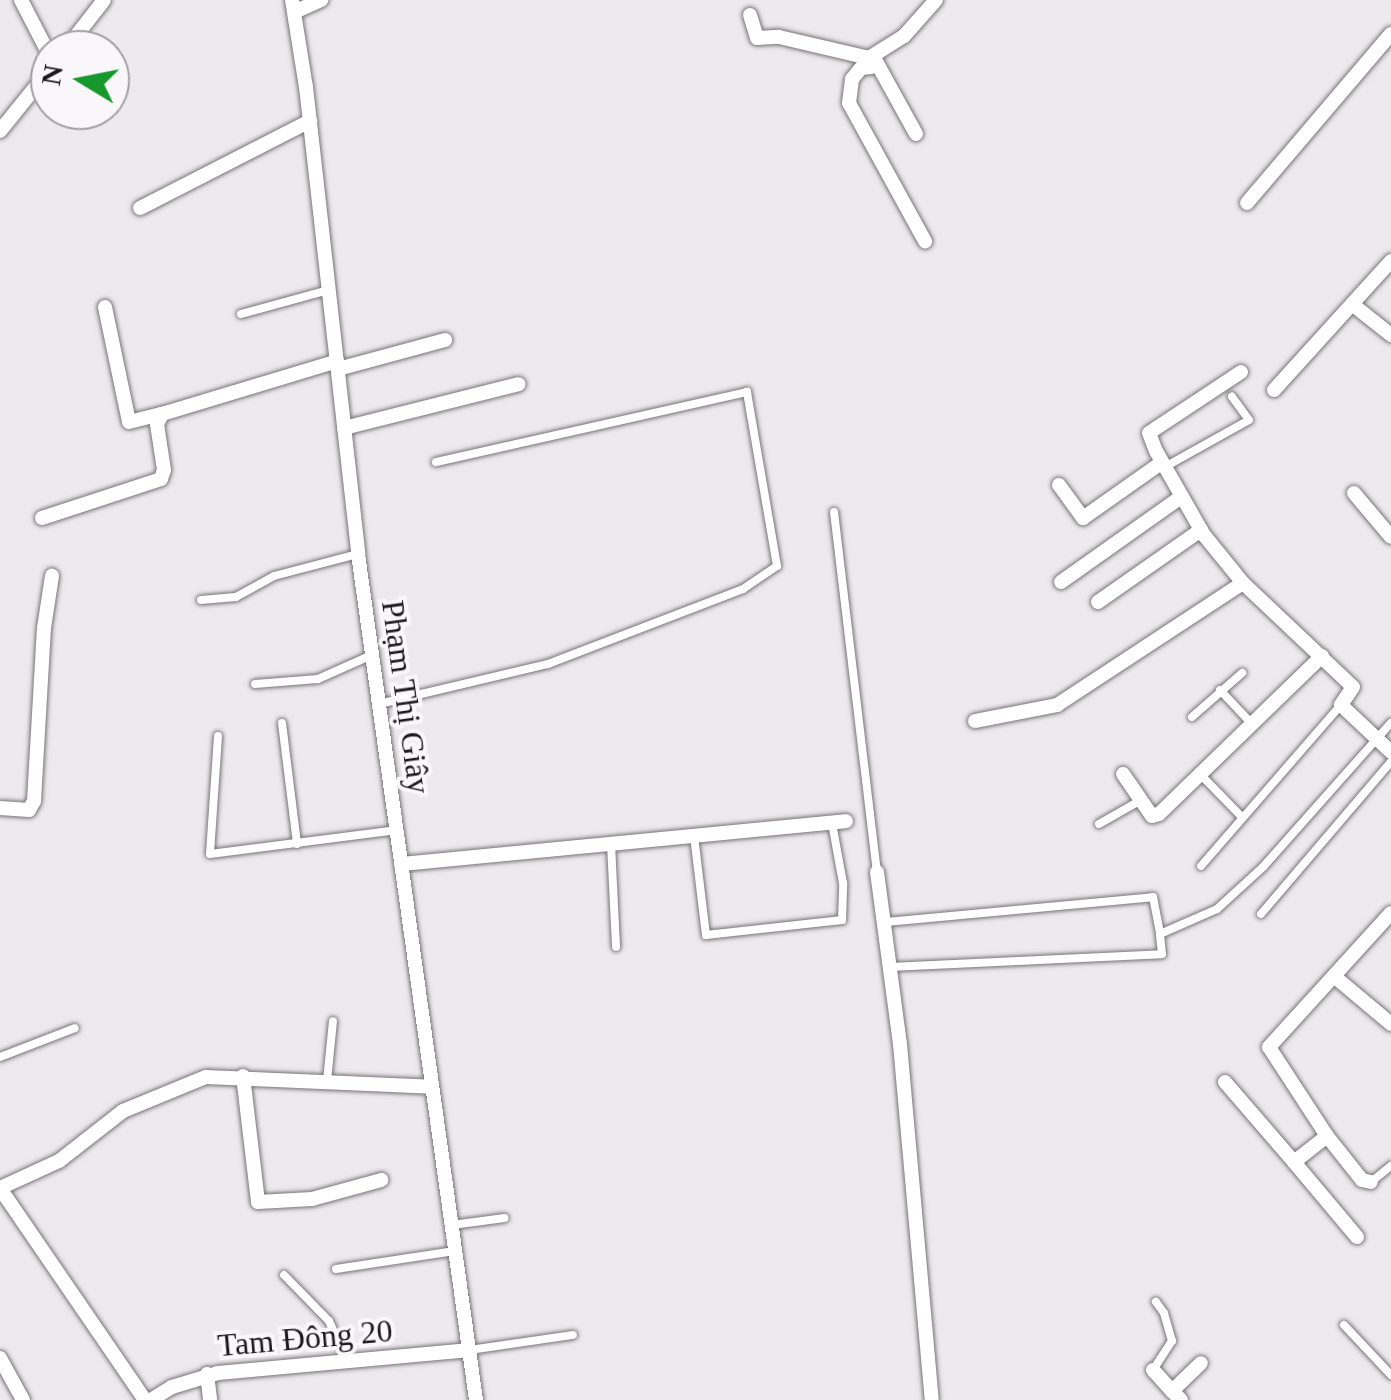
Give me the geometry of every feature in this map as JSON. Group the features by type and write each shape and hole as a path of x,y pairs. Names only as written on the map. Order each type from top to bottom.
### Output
{"street":[{"path":"21,0 37,30"},
{"path":"81,30 104,0"},
{"path":"293,6 321,0"},
{"path":"750,16 757,38 780,37 871,56 904,36 936,0"},
{"name":"Phạm Thị Giây","path":"293,6 310,121 358,554 476,1400"},
{"path":"1247,203 1391,34"},
{"path":"871,56 916,134"},
{"path":"871,56 871,67 860,68 852,79 849,103 925,242"},
{"path":"0,131 30,94"},
{"path":"140,208 310,121"},
{"path":"1274,390 1391,261"},
{"path":"1352,304 1391,335"},
{"path":"105,307 129,422 445,340"},
{"path":"1241,372 1148,433 1162,466 1201,530 1243,583 1353,687 1340,705 1391,752"},
{"path":"344,428 519,384"},
{"path":"42,518 161,479 156,424 162,414"},
{"path":"1059,486 1083,518 1162,466"},
{"path":"1354,494 1391,537"},
{"path":"1061,582 1181,497"},
{"path":"1098,602 1201,530"},
{"path":"0,808 28,810 34,801 44,628 52,576"},
{"path":"975,720 1057,705 1243,583"},
{"path":"1123,774 1152,816 1159,814 1322,656"},
{"path":"402,864 839,822"},
{"path":"877,872 886,922 932,1400"},
{"path":"1371,1182 1364,1182 1328,1136 1269,1047 1391,913"},
{"path":"1335,977 1391,1024"},
{"path":"243,1076 258,1202 312,1199 380,1180"},
{"path":"154,1399 0,1188 60,1162 123,1110 206,1077 432,1088"},
{"path":"1226,1082 1356,1237"},
{"path":"1294,1162 1328,1136"},
{"name":"Tam Đông 20","path":"154,1399 207,1374 470,1350"},
{"path":"0,1358 23,1400"},
{"path":"1153,1370 1176,1395 1201,1363"},
{"path":"207,1374 210,1400"}],"lane":[{"path":"241,314 329,290"},
{"path":"379,704 548,664 744,589 777,566 748,392 436,462"},
{"path":"1162,466 1248,420 1232,397"},
{"path":"834,512 877,872"},
{"path":"201,600 236,597 274,576 358,554"},
{"path":"255,684 318,679 372,655"},
{"path":"1192,717 1242,673"},
{"path":"1220,690 1252,724"},
{"path":"1200,866 1340,705"},
{"path":"282,723 297,844"},
{"path":"1160,934 1217,908 1263,867 1391,723"},
{"path":"218,736 210,854 397,830"},
{"path":"1261,914 1391,762"},
{"path":"1200,774 1242,817"},
{"path":"1099,824 1141,800"},
{"path":"694,836 706,935 842,920 839,822"},
{"path":"610,844 616,947"},
{"path":"886,922 1154,898 1162,954 890,967"},
{"path":"328,1081 333,1020"},
{"path":"0,1057 75,1028"},
{"path":"1371,1182 1391,1166"},
{"path":"452,1225 505,1218"},
{"path":"336,1268 455,1251"},
{"path":"284,1275 329,1321 348,1363"},
{"path":"1153,1370 1172,1342 1164,1312 1156,1302"},
{"path":"1344,1325 1391,1374"},
{"path":"470,1350 573,1335"}]}
